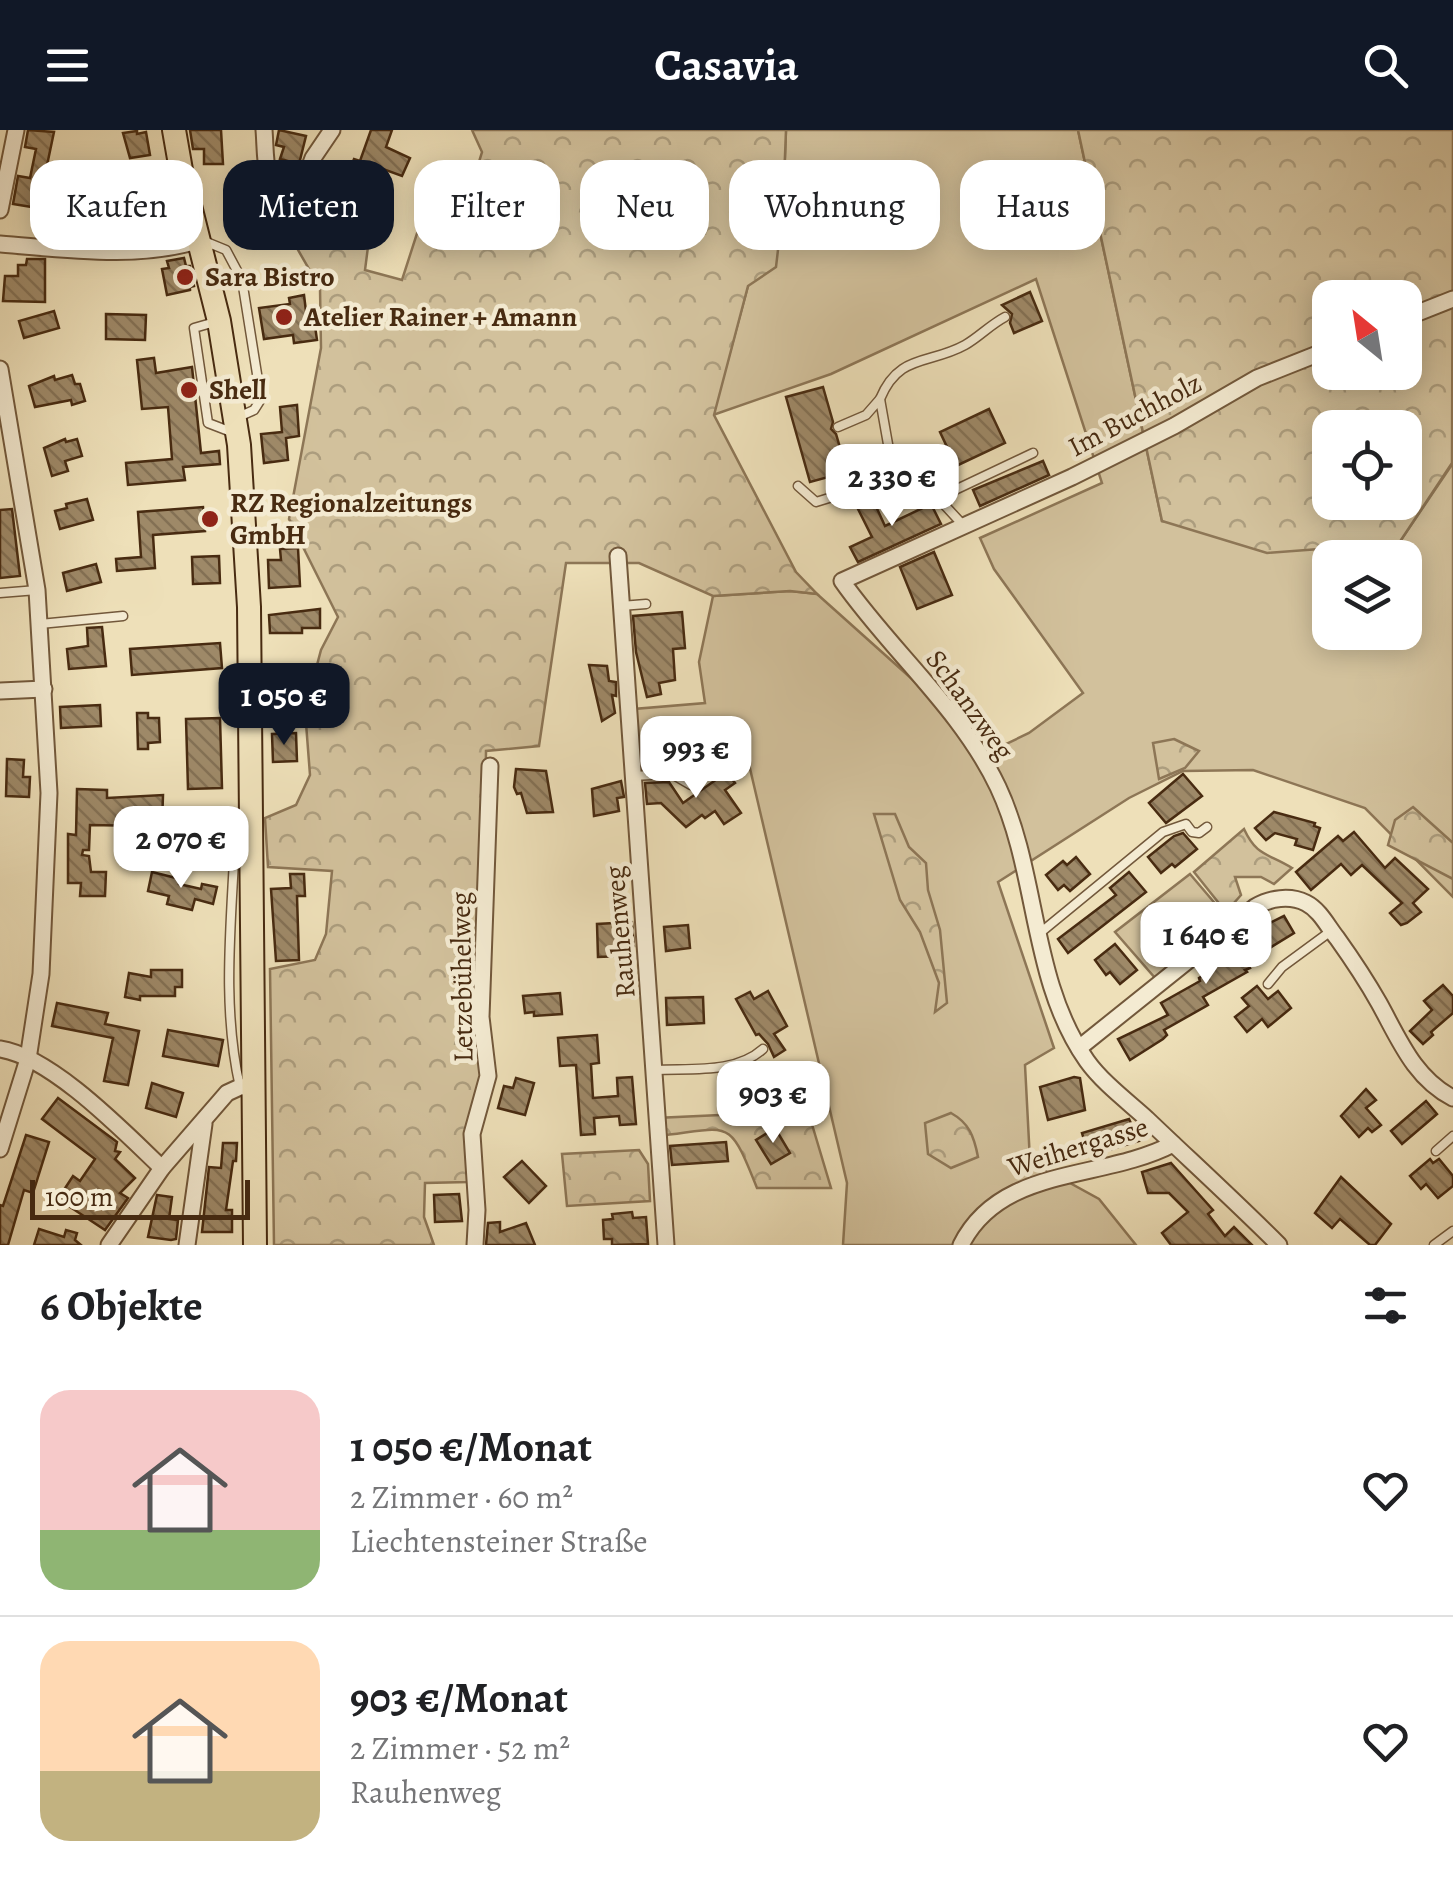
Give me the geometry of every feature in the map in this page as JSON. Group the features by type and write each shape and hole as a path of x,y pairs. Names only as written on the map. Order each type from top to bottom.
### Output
{"main road":[{"path":"174,130 179,160"},
{"path":"202,250 219,321 236,426 248,607 247,1087 255,1245"}],"street":[{"path":"0,210 16,130"},
{"path":"264,130 270,183 284,200 299,195 313,158 332,130"},
{"path":"0,244 30,246"},
{"path":"1422,311 1453,299"},
{"name":"Im Buchholz","path":"842,582 1072,477 1174,426 1257,378 1312,357"},
{"path":"0,368 4,412 37,590 48,793 41,974 28,1059 0,1149"},
{"name":"Rauhenweg","path":"618,556 666,1245"},
{"name":"Schanzweg","path":"842,582 864,613 926,682 999,788 1019,845 1061,1015 1090,1065 1279,1245"},
{"path":"0,691 44,689"},
{"name":"Letzebühelweg","path":"475,1245 472,1134 488,1076 482,1017 490,766"},
{"path":"1079,1048 1265,901 1290,899 1304,902 1319,914 1360,970 1406,1054 1438,1090 1453,1098"},
{"path":"0,1050 18,1052 109,1116 162,1168"},
{"path":"109,1245 162,1168 227,1094 247,1087"},
{"path":"187,1245 204,1124"},
{"name":"Weihergasse","path":"961,1245 982,1214 1002,1197 1026,1187 1122,1164 1173,1144"}],"lane":[{"path":"203,241 226,250 242,280 260,400 236,426"},
{"path":"838,427 866,415 898,371 917,360 965,345 1005,318"},
{"path":"880,399 894,478"},
{"name":"Im Buchholz","path":"938,498 1032,453"},
{"path":"798,486 816,502 894,478 938,498 963,525"},
{"path":"0,593 37,590"},
{"path":"621,606 646,604"},
{"path":"40,624 122,616"},
{"path":"632,776 672,774 692,785"},
{"path":"1038,934 1163,832 1186,824 1192,832 1199,833 1206,827"},
{"path":"1268,984 1282,967 1331,930"},
{"path":"656,1070 732,1066 746,1062 763,1049"},
{"path":"1436,1151 1453,1136"},
{"path":"1434,1245 1453,1232"}],"green space":[{"path":"472,130 786,130 785,160 729,160 729,250 778,250 776,267 748,286 714,415 796,572 817,594 790,591 713,596 639,563 566,563 539,746 486,751 481,1074 468,1182 425,1183 424,1217 434,1245 274,1245 270,969 315,960 326,934 332,871 268,867 265,818 296,805 310,775 305,710 321,650 338,617 289,519 321,348 320,288 298,250 368,250 365,270 402,280 414,243 414,250 560,250 560,160 480,160 482,152"},
{"path":"786,130 1078,130 1084,160 960,160 960,250 1104,250 1162,521 1367,540 1312,540 1312,650 1422,650 1422,540 1401,540 1415,520 1422,520 1422,509 1453,463 1453,897 1365,808 1253,770 1183,771 1129,798 998,882 1054,1048 1025,1065 1030,1161 1099,1199 1136,1245 843,1245 847,1183 748,760 639,771 634,709 705,703 699,662 713,596 790,591 817,594 922,688 981,756 1029,733 1083,693 994,569 980,538 1102,483 1036,279 831,374 713,415 748,286 764,250 940,250 940,160 785,160"},
{"path":"1078,130 1453,130 1452,463 1422,508 1422,410 1312,410 1312,520 1414,520 1401,540 1312,540 1312,550 1267,553 1162,521 1104,250 1105,160 1084,160"},
{"path":"1174,739 1199,751 1185,768 1159,779 1153,743"},
{"path":"1413,807 1453,843 1453,879 1388,845 1395,820"},
{"path":"874,814 895,814 909,847 926,863 928,890 940,930 947,1003 935,1012 939,983 920,932 900,900"},
{"path":"1244,829 1259,850 1292,868 1274,884 1261,877 1235,877 1241,895 1226,912 1194,872"},
{"path":"1190,874 1230,921 1156,979 1115,932"},
{"path":"808,1111 831,1188 757,1188 740,1148 724,1132 700,1130 657,1136 656,1118"},
{"path":"951,1113 970,1131 978,1157 951,1168 928,1154 925,1123"},
{"path":"639,1150 648,1164 650,1201 567,1206 562,1154"}],"building":[{"path":"28,130 54,132 48,160 34,160 36,149 25,147"},
{"path":"190,130 221,130 223,164 204,164 204,149 193,149"},
{"path":"279,130 306,136 300,160 280,159 284,147 276,145"},
{"path":"371,130 392,130 386,147 410,158 402,176 394,173 394,160 360,160"},
{"path":"146,132 150,155 130,158 123,133"},
{"path":"18,176 30,178 30,207 13,204"},
{"path":"184,258 194,286 167,295 162,269 169,268 167,261"},
{"path":"27,259 45,259 45,302 3,301 5,276 18,276 18,265 26,265"},
{"path":"1030,292 1042,321 1014,333 1012,314 1002,305"},
{"name":"Atelier Rainer + Amann","path":"304,295 308,328 315,326 317,340 294,343 293,335 264,339 259,308 290,304 289,298"},
{"path":"54,311 59,328 24,338 19,321"},
{"path":"106,314 146,315 145,340 106,339"},
{"path":"154,358 156,373 192,367 201,453 219,451 220,464 183,467 185,480 128,485 126,463 172,459 168,407 142,409 137,360"},
{"path":"72,375 75,384 80,384 85,401 35,407 29,386 54,376 55,380"},
{"path":"823,387 833,422 831,429 847,472 810,482 786,397"},
{"path":"297,405 299,436 286,438 288,460 264,463 261,434 282,432 280,407"},
{"path":"989,409 1005,443 956,466 940,432"},
{"path":"65,439 77,439 82,456 65,461 68,471 52,476 44,448"},
{"path":"1043,461 1049,475 980,506 973,490"},
{"path":"87,499 93,520 60,529 55,511"},
{"path":"873,500 885,526 931,504 941,524 858,562 850,547 872,537 857,507"},
{"path":"203,507 205,531 153,535 155,568 117,571 116,559 141,557 138,512"},
{"path":"12,509 20,576 0,578 0,510"},
{"path":"298,548 300,586 269,588 268,560 281,560 280,549"},
{"path":"934,552 952,595 917,609 900,567"},
{"path":"219,556 220,583 193,584 192,557"},
{"path":"96,564 101,582 67,591 63,573"},
{"path":"320,609 320,628 302,628 302,633 270,633 269,615"},
{"path":"682,612 685,648 673,649 675,680 659,683 661,694 647,697 636,652 633,616"},
{"path":"102,627 106,666 69,669 67,649 88,646 87,628"},
{"path":"220,643 222,668 132,675 130,649"},
{"path":"589,665 607,666 609,681 616,682 616,696 612,695 615,713 602,721"},
{"path":"100,705 101,726 61,728 60,707"},
{"path":"137,713 159,718 160,742 148,743 148,749 138,749"},
{"path":"220,718 222,788 188,789 186,719"},
{"path":"296,733 297,761 273,762 272,734"},
{"path":"7,759 24,760 23,777 30,777 29,797 6,796"},
{"path":"516,769 546,771 553,812 527,813 521,793 517,794 514,787"},
{"path":"727,772 735,783 725,790 741,813 724,824 715,811 686,827 661,803 647,804 645,783 669,782 683,803"},
{"path":"1183,774 1202,796 1166,823 1149,803"},
{"path":"621,781 624,797 617,798 619,811 594,816 592,789"},
{"path":"77,789 107,790 107,798 163,795 162,826 157,826 156,843 145,843 145,826 90,825 89,850 83,850 82,855 89,856 91,872 106,872 105,896 80,896 81,883 68,883 68,834 76,835"},
{"path":"1274,812 1315,823 1320,828 1313,850 1295,845 1297,839 1275,833 1266,840 1255,828"},
{"path":"1354,832 1385,868 1395,858 1428,889 1413,903 1421,912 1407,923 1401,925 1390,913 1402,903 1362,865 1351,875 1341,864 1311,890 1296,872 1338,836 1343,841"},
{"path":"1183,833 1197,849 1161,873 1148,857"},
{"path":"1076,857 1090,874 1070,891 1064,885 1058,890 1046,875 1063,861 1067,865"},
{"path":"152,872 180,879 179,884 201,889 202,884 217,887 213,904 195,899 192,910 167,904 169,896 148,891"},
{"path":"1129,872 1146,892 1068,953 1058,939 1116,895 1110,888"},
{"path":"290,874 304,874 305,896 297,896 299,960 276,961 271,889 291,888"},
{"path":"1284,916 1294,933 1247,962 1247,972 1203,997 1208,1005 1164,1030 1167,1035 1163,1039 1130,1060 1118,1039 1168,1015 1161,1003 1200,981 1207,973 1204,967 1254,943 1249,933"},
{"path":"632,922 634,946 623,946 623,956 598,957 597,924"},
{"path":"688,925 690,948 666,951 664,927"},
{"path":"1115,944 1137,970 1120,984 1110,972 1106,975 1095,960"},
{"path":"151,970 182,970 182,987 175,987 175,996 140,996 140,1000 125,997 129,973 151,977"},
{"path":"1443,985 1453,996 1453,1013 1423,1044 1410,1031 1432,1010 1424,1001"},
{"path":"1257,986 1268,999 1278,991 1291,1008 1268,1027 1262,1019 1247,1032 1235,1017 1249,1006 1242,998"},
{"path":"768,991 787,1026 774,1034 785,1050 774,1057 736,999 750,992 754,999"},
{"path":"560,993 562,1014 525,1013 523,996"},
{"path":"703,997 704,1023 667,1025 666,998"},
{"path":"57,1003 108,1013 105,1024 139,1031 128,1085 104,1081 113,1038 52,1026"},
{"path":"168,1030 223,1040 218,1066 163,1056"},
{"path":"597,1035 599,1063 591,1064 593,1098 618,1096 617,1078 632,1077 636,1124 620,1125 619,1116 594,1118 595,1134 581,1135 576,1065 560,1066 558,1038"},
{"path":"516,1078 534,1083 525,1115 498,1108 504,1086 513,1088"},
{"path":"1080,1078 1085,1110 1048,1120 1040,1087"},
{"path":"152,1083 183,1093 176,1117 146,1108"},
{"path":"1366,1089 1376,1100 1366,1108 1381,1125 1372,1132 1368,1128 1359,1137 1341,1116"},
{"path":"58,1098 117,1142 115,1151 120,1152 115,1159 135,1178 120,1193 128,1198 105,1230 58,1199 73,1176 80,1181 95,1159 42,1119"},
{"path":"1426,1101 1437,1114 1402,1144 1391,1131"},
{"path":"1129,1119 1139,1141 1089,1156 1082,1133"},
{"path":"775,1128 790,1153 771,1164 756,1140"},
{"path":"26,1135 49,1142 33,1193 24,1190 8,1245 0,1245 0,1205 3,1206"},
{"path":"726,1142 728,1161 672,1165 670,1146"},
{"path":"223,1143 237,1143 226,1210 232,1210 232,1232 202,1232 209,1167 221,1168"},
{"path":"1430,1159 1433,1163 1439,1159 1453,1176 1453,1186 1438,1198 1426,1184 1421,1189 1410,1176"},
{"path":"522,1161 546,1186 529,1203 504,1177"},
{"path":"1171,1163 1213,1210 1208,1214 1225,1236 1234,1227 1252,1245 1171,1245 1162,1233 1188,1212 1169,1193 1148,1193 1142,1172"},
{"path":"1341,1177 1391,1224 1375,1245 1340,1219 1332,1228 1315,1213"},
{"path":"459,1194 462,1221 435,1222 434,1195"},
{"path":"157,1195 172,1197 169,1219 178,1220 176,1239 148,1237"},
{"path":"632,1212 633,1218 646,1217 648,1244 612,1245 612,1239 604,1239 603,1220 613,1219 612,1214"},
{"path":"500,1222 500,1232 526,1223 535,1245 486,1245 488,1223"},
{"path":"39,1229 64,1237 66,1230 77,1233 75,1240 81,1245 34,1245"}],"place":[{"name":"Sara Bistro","path":"185,277"},
{"name":"Atelier Rainer + Amann","path":"284,317"},
{"name":"Shell","path":"189,390"},
{"name":"RZ Regionalzeitungs GmbH","path":"210,519"}]}
